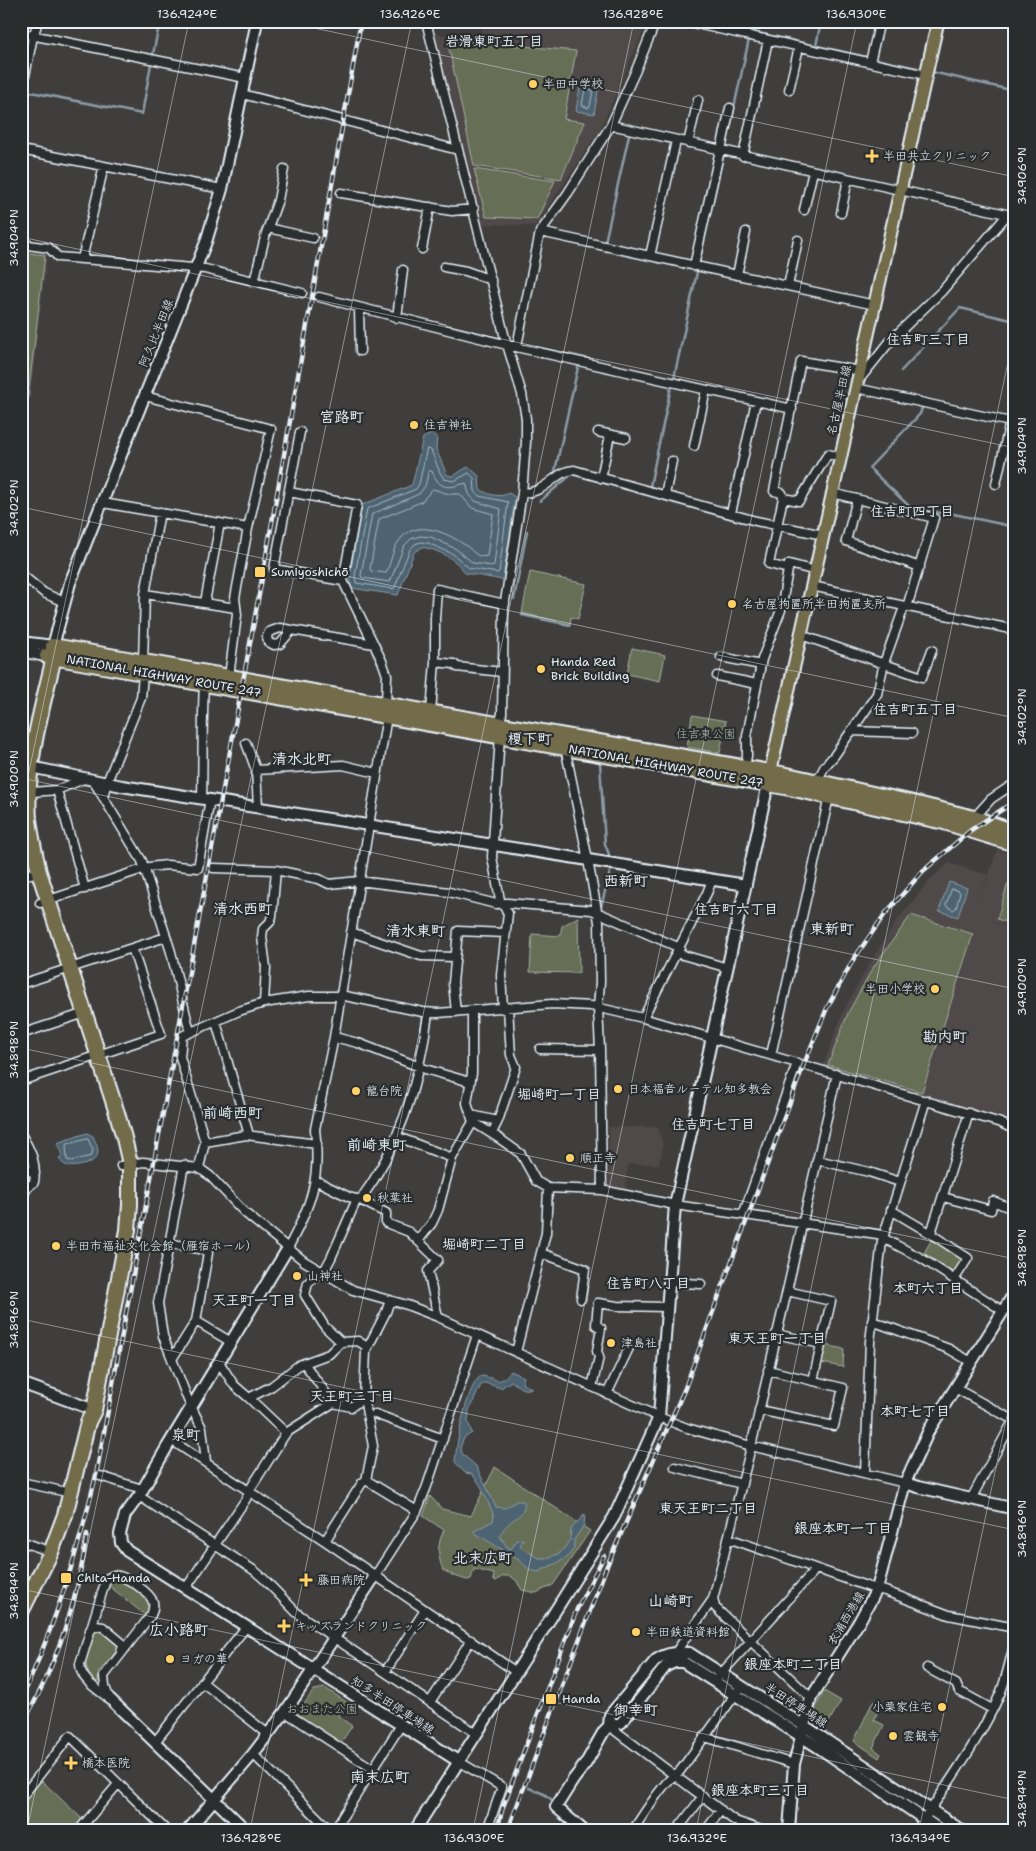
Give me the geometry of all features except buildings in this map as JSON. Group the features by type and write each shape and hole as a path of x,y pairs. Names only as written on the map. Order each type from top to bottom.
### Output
{"highway":[{"name":"NATIONAL HIGHWAY ROUTE 247","path":"30,874 29,819 24,768 51,653 143,668 229,676 386,710 431,712 565,748 769,779 817,782 974,818 1015,832"},
{"name":"NATIONAL HIGHWAY ROUTE 247","path":"143,668 204,684 386,710 744,769 769,779 829,797 944,822 1015,844"},
{"name":"NATIONAL HIGHWAY ROUTE 247","path":"21,828 30,874 44,902 94,1057 117,1113 130,1205 128,1230 71,1493 51,1552 21,1612"}],"main road":[{"name":"阿久比半田線","path":"51,653 64,602 206,242 222,189 257,21"},
{"name":"名古屋半田線","path":"769,779 938,21"},
{"path":"21,642 51,653"},
{"path":"21,652 51,653"},
{"path":"24,768 746,885"},
{"path":"415,1830 614,1517 659,1417 675,1205 769,779"},
{"path":"141,1493 171,1440 288,1248"},
{"name":"衣浦西港線","path":"789,1830 794,1764 811,1698 859,1622 877,1589 905,1483 930,1430 1015,1292"},
{"path":"21,1383 89,1413"},
{"path":"905,1483 1015,1509"},
{"name":"知多半田停車場線","path":"141,1493 125,1515 122,1524 121,1543 127,1551 458,1761"},
{"path":"188,1830 253,1754 285,1712 375,1576"},
{"path":"609,1726 610,1715 647,1668 664,1655 675,1652"},
{"name":"半田停車場線","path":"675,1652 689,1653 742,1685 804,1724 961,1830"},
{"name":"半田停車場線","path":"666,1666 675,1662 683,1662 800,1736 940,1830"},
{"path":"583,1830 556,1807 586,1763 604,1731 609,1726 621,1723 666,1666"},
{"path":"110,1699 246,1830"}],"street":[{"path":"21,96 38,21"},
{"path":"426,21 507,345 522,394 527,428 522,494 505,604 500,761 496,782 492,844 494,878 500,900 508,913 501,975 512,1055 516,1067 498,1121 492,1133"},
{"path":"517,346 540,232 568,193 611,126 656,21"},
{"path":"683,21 926,75"},
{"path":"724,30 726,21"},
{"path":"870,62 880,21"},
{"path":"21,33 245,78"},
{"path":"743,156 768,40"},
{"path":"789,90 799,47"},
{"path":"242,94 458,150"},
{"path":"688,143 698,100"},
{"path":"694,266 730,108"},
{"path":"611,126 1012,215"},
{"path":"650,256 676,140"},
{"path":"21,150 222,189"},
{"path":"82,259 104,166"},
{"path":"254,282 266,233 278,200 284,169"},
{"path":"804,210 813,171"},
{"path":"841,213 848,179"},
{"path":"341,193 452,211 474,209"},
{"path":"422,249 430,207"},
{"path":"857,381 892,339 942,291 1012,215"},
{"path":"268,228 313,238"},
{"path":"540,232 875,306"},
{"path":"737,275 746,232"},
{"path":"788,286 798,240"},
{"path":"21,244 49,248 58,257 205,269 302,293"},
{"path":"444,267 466,270 491,280"},
{"path":"397,318 404,270"},
{"path":"318,297 507,345 792,409"},
{"path":"359,308 360,351"},
{"path":"788,569 769,564 783,498 782,493 774,491 801,361 857,381 1012,422 996,484"},
{"path":"694,446 706,390"},
{"path":"145,396 271,429 248,528 235,598 236,608 229,676"},
{"path":"731,513 756,401"},
{"path":"300,432 274,569 343,581"},
{"path":"598,432 626,438"},
{"path":"601,478 610,435"},
{"path":"783,498 799,501 828,454 840,457"},
{"path":"664,495 672,461"},
{"path":"522,494 539,490 570,470 777,525 823,535"},
{"path":"288,1248 310,1201 315,1180 317,1144 315,1129 334,1037 377,773 386,710 387,675 343,581 357,505 289,492"},
{"path":"817,782 825,766 877,694 884,663 920,567 934,518 832,493"},
{"path":"857,499 846,542 920,567"},
{"path":"103,502 248,528"},
{"path":"103,797 107,782 141,698 145,594 160,512"},
{"path":"205,602 220,523"},
{"path":"744,769 747,736 760,664 781,610 788,569 790,564 816,571"},
{"path":"21,574 44,593 64,602"},
{"path":"812,586 1015,630"},
{"path":"431,712 435,662 434,618 437,589 505,604"},
{"path":"145,594 236,608"},
{"path":"292,630 374,644"},
{"path":"802,635 922,677 932,650"},
{"path":"721,657 760,664"},
{"path":"435,662 454,664 457,667 502,672"},
{"path":"718,676 757,684"},
{"path":"44,902 149,866 167,865 198,868 206,798 202,715 204,684"},
{"path":"851,731 912,733"},
{"path":"246,743 256,770 258,807"},
{"path":"565,748 598,912 602,1190"},
{"path":"256,770 343,766 377,773"},
{"path":"25,793 57,790 89,779 103,797 137,852 144,869 166,937 190,1032"},
{"path":"974,818 991,799 1015,783"},
{"path":"57,790 85,889"},
{"path":"771,1055 829,797"},
{"path":"213,868 276,870 312,877 330,884 359,881 458,894 485,902 548,906 598,912 678,950 728,968"},
{"path":"264,1003 266,967 262,938 263,929 270,922 272,916 276,870"},
{"path":"644,1018 712,880"},
{"path":"456,1012 452,983 458,931 506,933"},
{"path":"351,932 416,954 454,957"},
{"path":"21,984 166,937"},
{"path":"21,1081 160,1034 132,948"},
{"path":"199,1168 205,1142 180,1057 182,1036 239,1011 264,1003 309,996 340,996 428,1012 472,1012 552,1004 591,1006 644,1018 926,1100 1001,1123 1015,1130"},
{"path":"341,1342 325,1327 305,1296 308,1283 322,1272 331,1258 359,1200 379,1174 398,1137 418,1067 428,1012"},
{"path":"472,1012 473,1051 467,1103 472,1118 521,1154 536,1181 548,1188 602,1190 675,1205 884,1237 1003,1310"},
{"path":"21,1034 80,1014"},
{"path":"216,1022 249,1135"},
{"path":"334,1037 358,1043 418,1067 470,1082"},
{"path":"540,1049 600,1050"},
{"path":"743,1215 797,1063"},
{"path":"666,1666 713,1599 742,1484 837,1074"},
{"path":"865,1473 870,1342 884,1237 926,1100"},
{"path":"930,1233 969,1113"},
{"path":"472,1118 498,1121"},
{"path":"418,1241 432,1223 438,1210 452,1158 472,1118"},
{"path":"21,1134 33,1156 35,1173 34,1182 27,1188 21,1201"},
{"path":"205,1142 249,1135 317,1144"},
{"path":"398,1137 452,1158"},
{"path":"817,1160 869,1172 900,1182"},
{"path":"125,1165 143,1162 199,1168 210,1176 246,1212 304,1261 353,1290 390,1300 438,1317 659,1417 687,1428 750,1446 905,1483"},
{"path":"184,1165 158,1303 161,1327 172,1359 191,1408 202,1428 206,1462"},
{"path":"21,1168 35,1173"},
{"path":"315,1180 386,1213 386,1222 409,1232 438,1260 428,1271 438,1317"},
{"path":"21,1185 34,1182"},
{"path":"516,1352 547,1223 548,1188"},
{"path":"943,1197 991,1210 993,1201 1015,1210"},
{"path":"891,1210 968,1258 954,1280"},
{"path":"168,1243 204,1250 208,1253 196,1321 172,1359"},
{"path":"541,1253 585,1269 581,1299"},
{"path":"669,1282 701,1284"},
{"path":"787,1291 831,1301 813,1381"},
{"path":"325,1541 362,1483 366,1480 372,1446 364,1398 367,1347 386,1312 390,1300"},
{"path":"592,1387 599,1357 601,1328 596,1325 598,1303 617,1306 667,1306"},
{"path":"196,1321 231,1342"},
{"path":"872,1321 949,1349 971,1362"},
{"path":"776,1334 821,1344"},
{"path":"375,1576 417,1510 443,1439 477,1335"},
{"path":"249,1398 272,1386 304,1363 329,1354 341,1342 358,1341 367,1347"},
{"path":"607,1394 629,1348"},
{"path":"219,1362 234,1385 286,1432"},
{"path":"304,1363 333,1403 352,1407 364,1398"},
{"path":"759,1410 834,1426 843,1388 768,1370"},
{"path":"955,1388 1014,1421 971,1499"},
{"path":"186,1588 246,1499 286,1432 333,1403"},
{"path":"375,1414 443,1439"},
{"path":"171,1440 325,1541 516,1672"},
{"path":"675,1467 742,1484"},
{"path":"100,1476 141,1493 264,1579 297,1614 477,1734"},
{"path":"366,1480 417,1510"},
{"path":"21,1482 71,1493"},
{"path":"728,1538 885,1591 949,1615 1015,1628"},
{"path":"21,1541 51,1552"},
{"path":"714,1681 816,1569"},
{"path":"120,1575 127,1578 150,1597 153,1602 153,1609 104,1676 104,1687 110,1699 88,1681 80,1670 82,1657 105,1584 108,1578 120,1575"},
{"path":"713,1599 715,1607 811,1698"},
{"path":"385,1672 425,1610"},
{"path":"90,1630 96,1626 103,1627 121,1642 121,1653"},
{"path":"155,1742 246,1627"},
{"path":"430,1702 471,1640"},
{"path":"917,1830 992,1709 1006,1676 1015,1642"},
{"path":"927,1668 956,1684 959,1691 992,1709"},
{"path":"202,1682 268,1734"},
{"path":"633,1830 674,1774 680,1771 742,1685"},
{"path":"285,1712 374,1768"},
{"path":"334,1830 401,1725"},
{"path":"609,1726 735,1821 761,1830"},
{"path":"21,1798 70,1736 166,1830"},
{"path":"705,1737 794,1764"},
{"path":"253,1754 330,1830"},
{"path":"458,1761 502,1787 487,1830"},
{"path":"79,1830 118,1784"},
{"path":"677,1830 703,1796"},
{"path":"706,1830 721,1810"}],"shaded area":[{"name":"半田中学校","path":"482,21 648,21 600,130 535,226 482,224 433,34 481,38"},
{"path":"21,250 47,253 21,474"},
{"name":"半田小学校","path":"997,850 1015,855 1015,928 986,920 1015,929 1015,1124 1003,1118 823,1066 843,1012 868,966 898,919 931,879 949,863 988,875 980,901"},
{"path":"609,1127 658,1127 663,1147 659,1164 628,1164 625,1190 609,1187"}],"green space":[{"path":"447,39 576,51 564,119 585,122 561,179 474,166"},
{"path":"474,169 555,181 537,219 486,217"},
{"path":"21,252 45,255 22,447 21,447"},
{"path":"530,572 586,584 578,619 571,617 570,624 522,613"},
{"path":"632,648 665,655 660,681 627,674"},
{"name":"住吉東公園","path":"692,715 726,721 720,753 687,747"},
{"path":"1008,883 1015,885 1015,925 997,919"},
{"path":"911,915 973,934 922,1092 828,1065 848,1013 872,969"},
{"path":"578,917 579,973 530,972 532,934 560,936 562,926"},
{"path":"933,1237 964,1258 954,1273 924,1253"},
{"path":"825,1345 844,1349 843,1367 821,1363"},
{"path":"495,1467 590,1531 553,1585 536,1593 522,1590 516,1580 510,1576 503,1576 496,1581 493,1580 494,1574 474,1569 471,1579 467,1580 443,1570 439,1550 444,1530 423,1516 430,1496 442,1509 471,1516"},
{"path":"115,1578 135,1586 141,1591 148,1602 149,1609 146,1616 108,1585"},
{"path":"99,1629 119,1644 119,1648 99,1672 98,1682 88,1672 86,1656 91,1640"},
{"name":"おおまた公園","path":"325,1688 348,1703 338,1716 352,1726 342,1741 339,1742 299,1717 298,1713 314,1690"},
{"path":"824,1691 841,1701 827,1725 818,1719 815,1709"},
{"path":"873,1701 881,1705 874,1720 884,1725 873,1748 881,1754 879,1758 854,1741"},
{"path":"39,1781 42,1781 81,1818 81,1823 74,1830 21,1830 21,1803"}],"water":[{"path":"581,81 599,85 594,114 576,111"},
{"path":"431,434 437,437 436,449 447,475 453,476 469,467 479,476 480,489 483,491 498,496 509,493 515,497 503,580 465,573 457,563 446,556 422,547 414,552 398,595 351,588 350,575 362,505 412,485 423,438"},
{"path":"949,882 967,888 958,917 939,911"},
{"path":"87,1133 93,1136 97,1146 98,1152 95,1159 86,1164 76,1166 68,1166 63,1163 59,1159 62,1152 57,1143"},
{"path":"511,1371 524,1377 522,1384 532,1388 523,1389 511,1381 501,1388 485,1383 481,1385 469,1410 468,1422 472,1433 464,1438 460,1448 463,1455 476,1466 496,1507 505,1508 517,1501 524,1501 524,1507 520,1515 507,1525 500,1536 507,1547 511,1549 517,1540 523,1539 520,1547 539,1558 549,1558 560,1553 570,1541 571,1529 585,1514 584,1525 574,1540 574,1548 567,1558 538,1572 530,1570 519,1560 475,1533 474,1531 493,1521 494,1516 481,1486 472,1474 465,1473 455,1462 463,1416 471,1390 476,1381 481,1376 500,1380"}],"waterway":[{"path":"153,54 160,21"},
{"path":"705,21 721,25"},
{"path":"816,46 821,21"},
{"path":"731,27 867,57"},
{"path":"726,144 749,39"},
{"path":"875,59 922,69"},
{"path":"26,91 142,114 151,64"},
{"path":"932,72 1015,91"},
{"path":"605,242 629,135"},
{"path":"699,263 723,156"},
{"path":"674,378 697,272"},
{"path":"901,371 960,308 1015,321"},
{"path":"555,471 578,367"},
{"path":"650,486 671,387"},
{"path":"922,408 920,414 869,468 910,507 1015,527"},
{"path":"540,501 572,474 743,522"},
{"path":"514,599 527,531"},
{"path":"522,615 570,625"},
{"path":"600,763 605,844 610,857"},
{"path":"601,907 611,868"},
{"path":"529,1788 544,1794 555,1802"}],"railway":[{"path":"21,1700 44,1645 64,1589 96,1475 263,573 361,21"},
{"path":"508,1830 606,1568 685,1388 804,1064 827,1008 853,960 885,914 923,871 971,830 1015,801"},
{"path":"21,1726 45,1681 64,1633 78,1584 87,1534"},
{"path":"497,1830 503,1807 577,1609 604,1556"}],"place":[{"name":"半田中学校","path":"533,84"},
{"name":"半田共立クリニック","path":"872,156"},
{"name":"住吉神社","path":"414,425"},
{"name":"Sumiyoshichō","path":"260,572"},
{"name":"名古屋拘置所半田拘置支所","path":"732,604"},
{"name":"Handa Red Brick Building","path":"541,669"},
{"name":"半田小学校","path":"935,989"},
{"name":"日本福音ルーテル知多教会","path":"618,1089"},
{"name":"龍台院","path":"356,1091"},
{"name":"順正寺","path":"570,1158"},
{"name":"秋葉社","path":"367,1198"},
{"name":"半田市福祉文化会館（雁宿ホール）","path":"56,1246"},
{"name":"山神社","path":"297,1276"},
{"name":"津島社","path":"611,1343"},
{"name":"Chita-Handa","path":"66,1578"},
{"name":"藤田病院","path":"306,1580"},
{"name":"キッズランドクリニック","path":"284,1626"},
{"name":"半田鉄道資料館","path":"636,1632"},
{"name":"ヨガの華","path":"170,1659"},
{"name":"Handa","path":"551,1699"},
{"name":"小栗家住宅","path":"942,1707"},
{"name":"雲観寺","path":"893,1736"},
{"name":"橋本医院","path":"71,1763"}],"district":[{"name":"岩滑東町五丁目","path":"494,41"},
{"name":"住吉町三丁目","path":"928,339"},
{"name":"宮路町","path":"342,417"},
{"name":"住吉町四丁目","path":"912,511"},
{"name":"住吉町五丁目","path":"915,709"},
{"name":"榎下町","path":"530,739"},
{"name":"清水北町","path":"302,759"},
{"name":"西新町","path":"626,881"},
{"name":"清水西町","path":"243,909"},
{"name":"住吉町六丁目","path":"736,909"},
{"name":"東新町","path":"832,929"},
{"name":"清水東町","path":"416,931"},
{"name":"勘内町","path":"945,1037"},
{"name":"堀崎町一丁目","path":"559,1094"},
{"name":"前崎西町","path":"233,1113"},
{"name":"住吉町七丁目","path":"713,1124"},
{"name":"前崎東町","path":"377,1145"},
{"name":"堀崎町二丁目","path":"484,1244"},
{"name":"住吉町八丁目","path":"648,1283"},
{"name":"本町六丁目","path":"928,1288"},
{"name":"天王町一丁目","path":"254,1300"},
{"name":"東天王町一丁目","path":"777,1338"},
{"name":"天王町二丁目","path":"352,1396"},
{"name":"本町七丁目","path":"915,1411"},
{"name":"泉町","path":"186,1435"},
{"name":"東天王町二丁目","path":"708,1508"},
{"name":"銀座本町一丁目","path":"843,1528"},
{"name":"北末広町","path":"483,1558"},
{"name":"山崎町","path":"671,1601"},
{"name":"広小路町","path":"179,1630"},
{"name":"銀座本町二丁目","path":"793,1664"},
{"name":"御幸町","path":"636,1710"},
{"name":"南末広町","path":"380,1777"},
{"name":"銀座本町三丁目","path":"760,1790"}]}
